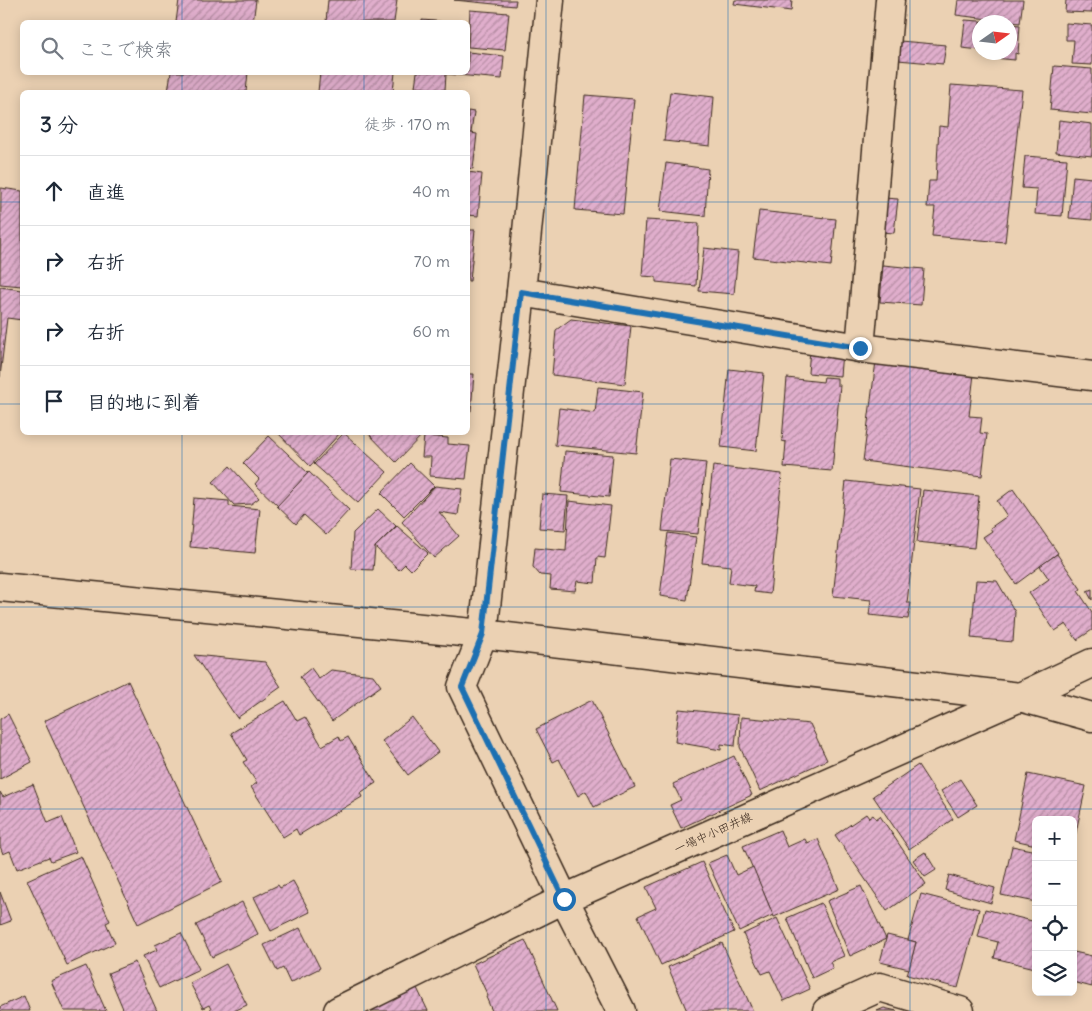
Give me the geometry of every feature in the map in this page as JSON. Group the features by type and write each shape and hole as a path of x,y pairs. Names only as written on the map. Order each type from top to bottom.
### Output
{"street":[{"path":"550,0 521,292 483,634 462,687 564,899 621,1011"},
{"path":"860,348 890,0"},
{"path":"521,292 860,348 1092,376"},
{"path":"0,587 483,634 1020,697 1092,717"},
{"name":"一場中小田井線","path":"338,1011 564,899 1020,697 1092,662"},
{"path":"827,1011 880,987 960,1011"}],"building":[{"path":"179,0 256,0 253,20 176,20"},
{"path":"328,0 397,0 394,20 326,20"},
{"path":"454,0 516,0 515,6"},
{"path":"735,0 792,0 791,11 734,4"},
{"path":"958,0 1023,0 1020,23 1017,23 1017,15 972,15 972,17 956,15"},
{"path":"1066,0 1092,0 1092,13 1065,12"},
{"path":"470,10 509,13 505,50 470,47"},
{"path":"965,20 972,20 972,49 962,48"},
{"path":"1066,23 1092,25 1092,65 1072,64 1074,40 1066,40"},
{"path":"1017,25 1020,25 1017,54"},
{"path":"900,41 946,45 943,64 898,60"},
{"path":"470,52 504,56 502,79 457,75 470,75"},
{"path":"1054,66 1092,69 1092,114 1050,110"},
{"path":"171,75 248,75 246,90 168,90"},
{"path":"320,75 395,75 393,90 318,90"},
{"path":"417,75 446,75 445,90 415,87"},
{"path":"951,85 1022,90 1005,242 932,236 935,207 927,207 929,181 936,181 939,126 948,127"},
{"path":"670,92 714,97 710,146 664,141"},
{"path":"585,95 634,99 623,214 575,210"},
{"path":"470,111 474,112 471,133 477,134 473,169 470,168"},
{"path":"1059,120 1092,124 1092,156 1056,152"},
{"path":"1025,156 1067,159 1062,216 1035,214 1037,189 1022,188"},
{"path":"666,163 708,169 705,216 660,211"},
{"path":"470,172 482,174 478,216 470,215"},
{"path":"1073,176 1092,178 1092,220 1069,218"},
{"path":"1,188 20,191 20,286 0,284"},
{"path":"884,198 898,199 894,233 880,232"},
{"path":"759,211 836,219 831,266 753,257"},
{"path":"646,220 699,223 696,286 656,282 656,277 642,276"},
{"path":"470,230 475,230 470,281"},
{"path":"704,248 738,252 734,294 699,291"},
{"path":"883,265 924,269 921,305 880,302"},
{"path":"0,287 20,290 20,320 7,318 0,377"},
{"path":"571,319 631,326 625,384 552,375 556,330"},
{"path":"810,349 842,352 840,376 808,373"},
{"path":"876,361 974,374 969,416 982,417 980,433 987,434 982,476 863,461"},
{"path":"729,369 764,373 756,451 721,447"},
{"path":"470,374 474,374 471,411"},
{"path":"824,377 837,378 837,385 840,385 832,471 784,467 786,442 782,441 787,378 823,382"},
{"path":"598,387 643,392 636,453 555,445 559,408 595,413"},
{"path":"280,435 338,435 310,466"},
{"path":"342,435 346,435 387,472 358,503 314,464"},
{"path":"370,435 422,435 396,462"},
{"path":"269,436 308,473 278,506 255,484 259,479 243,463"},
{"path":"424,436 448,438 448,444 470,446 466,479 430,476 431,457 422,457"},
{"path":"565,451 613,455 609,497 561,492"},
{"path":"670,459 706,463 698,534 662,531"},
{"path":"410,463 434,486 404,516 381,493"},
{"path":"230,466 259,498 251,504 234,505 213,482"},
{"path":"713,466 782,474 770,594 754,592 755,586 729,583 731,566 702,563"},
{"path":"309,472 349,510 326,535 304,515 296,524 277,506"},
{"path":"846,481 920,489 907,603 911,603 908,619 869,615 871,600 833,596"},
{"path":"435,486 462,489 458,515 439,512 459,536 434,558 402,522"},
{"path":"1013,489 1058,553 1016,584 983,537 992,531 990,528 1007,516 997,501"},
{"path":"923,490 979,496 974,548 917,542"},
{"path":"542,494 568,496 565,530 539,528"},
{"path":"194,498 229,501 229,506 260,509 255,553 190,547"},
{"path":"569,501 611,506 605,558 597,557 595,583 577,581 575,591 550,589 551,576 540,575 533,567 535,548 566,551"},
{"path":"378,509 396,526 375,547 373,570 351,569 353,533"},
{"path":"397,526 428,553 411,570 405,564 399,570 375,547"},
{"path":"668,533 696,537 687,600 660,596"},
{"path":"1057,554 1081,589 1078,591 1092,612 1092,630 1077,640 1066,624 1055,631 1029,593 1049,579 1040,566"},
{"path":"976,580 997,581 1015,612 1013,642 971,638"},
{"path":"1092,589 1092,600 1087,591"},
{"path":"194,655 265,662 281,687 237,718"},
{"path":"311,668 319,679 331,670 373,675 381,686 332,721 300,677"},
{"path":"128,681 222,882 138,924 44,721"},
{"path":"592,700 635,787 594,807 586,791 578,796 559,759 553,762 536,729"},
{"path":"285,701 297,721 305,717 322,746 339,736 341,741 348,737 376,783 360,793 362,797 299,835 296,829 283,837 251,787 257,783 243,762 247,760 231,733"},
{"path":"679,709 738,715 735,746 721,744 721,750 675,742"},
{"path":"8,714 32,762 0,779 0,719"},
{"path":"412,717 438,752 408,775 382,741"},
{"path":"741,717 810,724 827,760 760,791 740,747"},
{"path":"734,756 752,795 681,828 670,805 681,800 673,784"},
{"path":"918,765 953,819 909,849 873,796"},
{"path":"1028,774 1086,786 1077,828 1077,816 1032,816 1032,844 1014,840"},
{"path":"960,779 977,805 958,817 941,791"},
{"path":"33,784 48,823 62,817 76,852 51,861 49,857 17,869 10,851 3,854 0,846 0,792 3,797"},
{"path":"866,814 869,818 873,815 876,819 880,816 926,884 887,911 835,835"},
{"path":"780,830 787,847 805,839 807,843 818,839 839,889 774,917 743,846"},
{"path":"1012,846 1032,850 1032,901 1001,895"},
{"path":"925,852 936,870 925,877 913,860"},
{"path":"727,855 736,875 753,867 773,915 739,931 708,863"},
{"path":"81,856 110,921 106,923 115,943 67,965 27,880"},
{"path":"702,862 734,932 661,965 638,916 656,908 646,887"},
{"path":"949,875 995,888 991,903 945,890"},
{"path":"293,881 310,912 271,931 254,897 278,885 280,888"},
{"path":"861,886 886,939 850,956 827,901"},
{"path":"0,892 11,921 0,925"},
{"path":"921,894 979,909 958,988 907,975 916,942 908,940"},
{"path":"242,902 258,934 212,957 196,925"},
{"path":"821,903 844,956 830,962 833,968 812,978 787,918"},
{"path":"985,909 1032,921 1032,967 994,958 998,942 978,937"},
{"path":"777,918 810,989 784,1001 770,971 762,974 743,934"},
{"path":"300,928 320,968 290,983 283,968 277,971 264,945"},
{"path":"181,933 199,969 159,988 143,956 157,950 155,945"},
{"path":"887,935 916,942 909,969 880,962"},
{"path":"525,940 557,1011 492,1011 486,997 488,996 473,964"},
{"path":"722,943 753,1011 687,1011 668,967"},
{"path":"1077,953 1092,956 1092,987 1077,983"},
{"path":"135,962 157,1011 124,1011 108,973"},
{"path":"226,964 247,1005 234,1011 212,1011 209,1005 203,1008 190,983"},
{"path":"86,966 106,1011 64,1011 51,981"},
{"path":"417,988 428,1011 368,1011"},
{"path":"24,996 30,1011 0,1011 0,1007"},
{"path":"884,1008 897,1011 877,1011"}],"route":[{"path":"564,899 462,687 483,634 521,292 860,348"}]}
